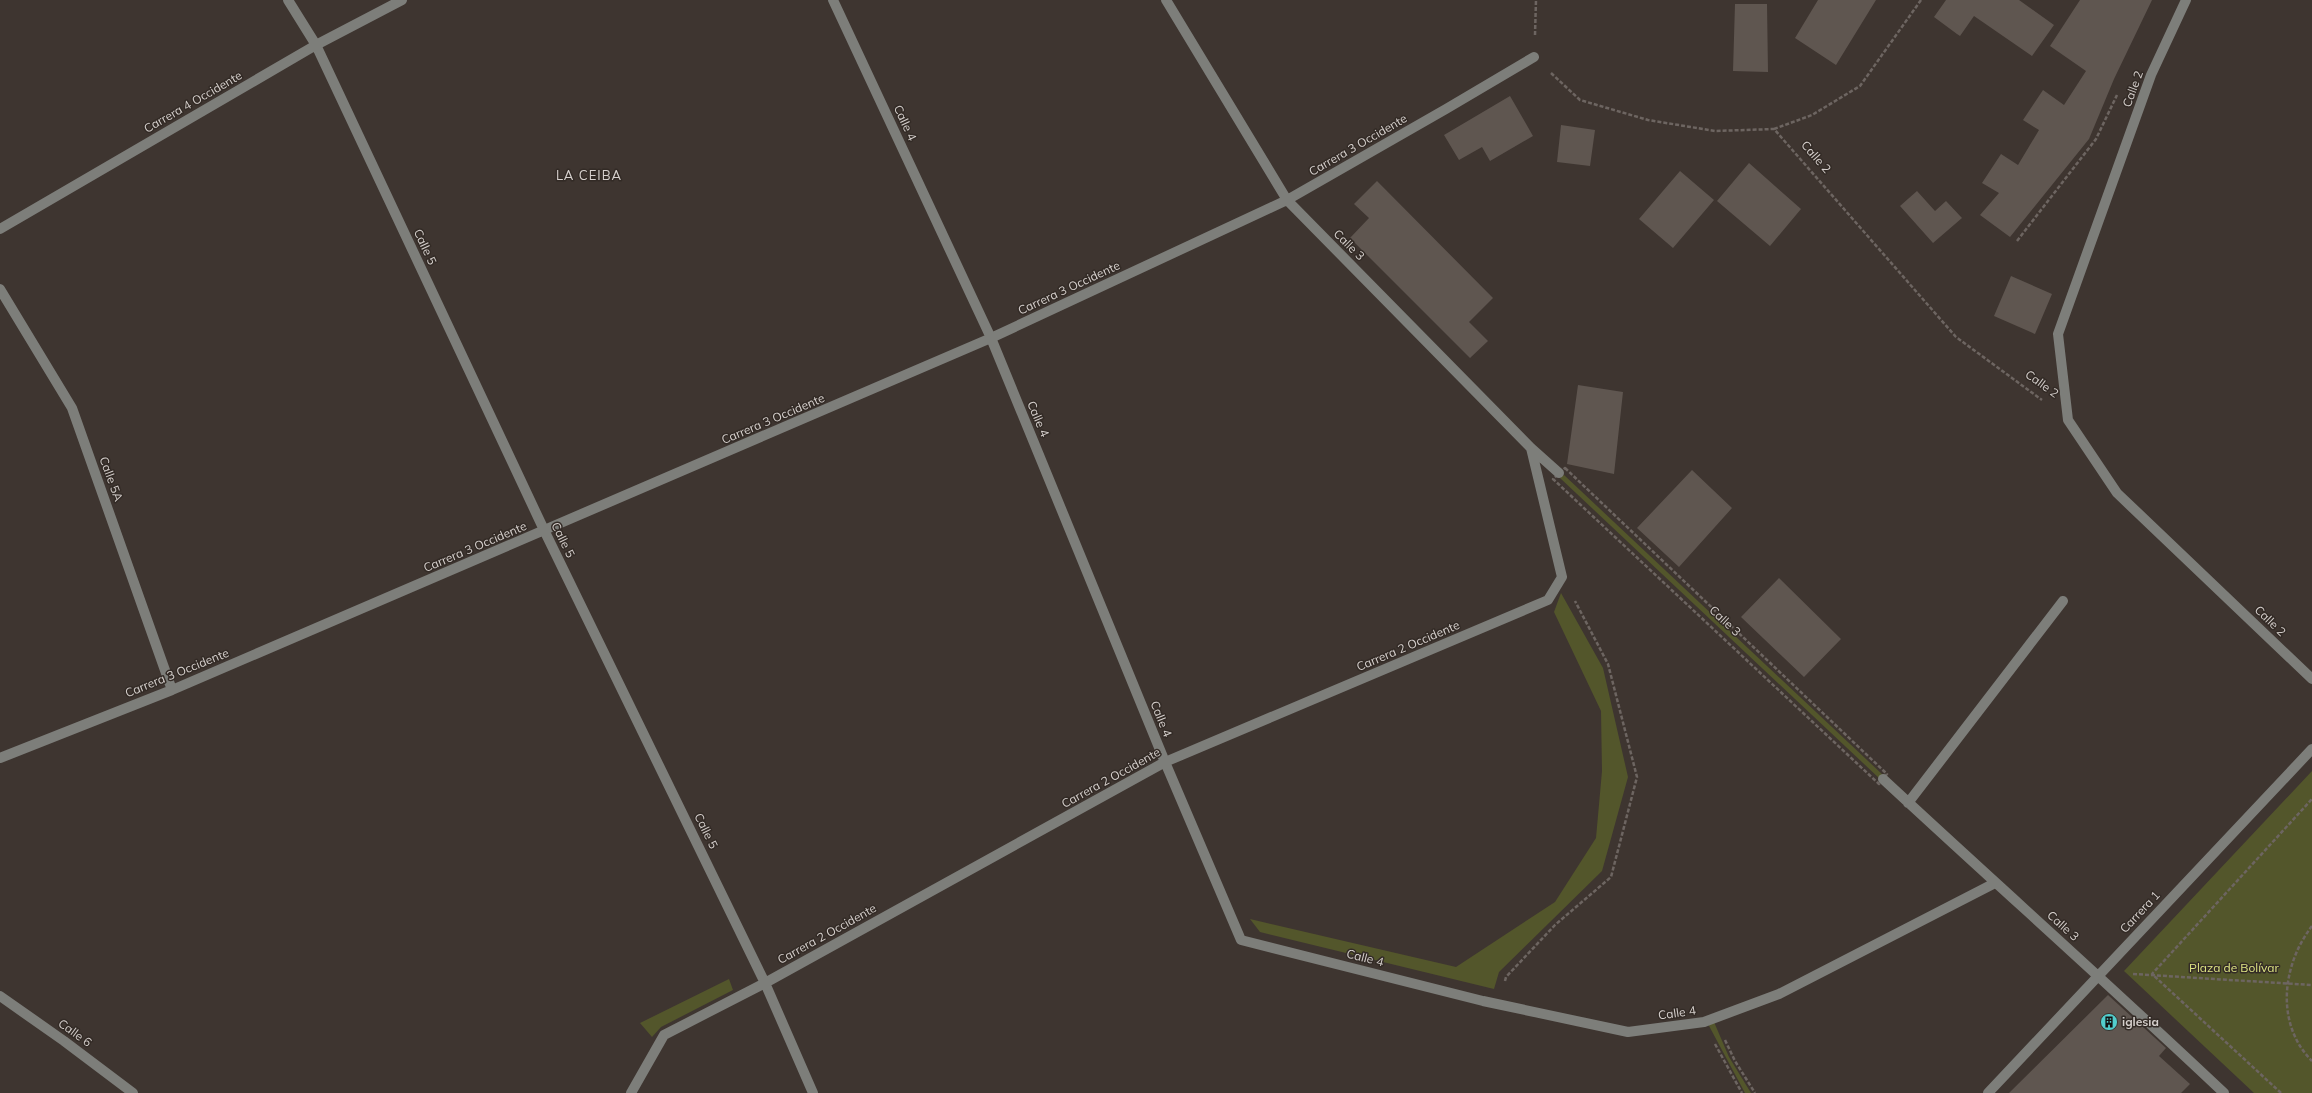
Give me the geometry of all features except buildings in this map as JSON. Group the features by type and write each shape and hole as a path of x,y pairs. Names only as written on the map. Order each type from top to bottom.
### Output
{"street":[{"name":"Calle 5","path":"288,0 316,45 545,532 765,984 813,1093"},
{"name":"Carrera 4 Occidente","path":"0,229 316,45 402,0"},
{"name":"Calle 4","path":"833,0 991,338 1165,762 1241,940 1498,1004 1628,1032 1704,1022"},
{"name":"Calle 3","path":"1166,0 1287,200 1531,448 1559,473"},
{"name":"Calle 2","path":"2186,0 2151,76 2058,334 2068,420 2117,493 2312,679"},
{"name":"Carrera 3 Occidente","path":"0,758 172,690 545,532 991,338 1287,200 1534,57"},
{"name":"Calle 5A","path":"0,289 72,408 172,690"},
{"path":"1531,448 1562,577"},
{"name":"Carrera 2 Occidente","path":"631,1093 664,1035 765,984 1165,762 1548,600 1562,577"},
{"path":"1908,803 2063,601"},
{"name":"Carrera 1","path":"1988,1093 2312,749"},
{"name":"Calle 3","path":"1883,779 1995,883 2099,975 2224,1093"},
{"path":"1704,1022 1779,994 1995,883"},
{"name":"Calle 6","path":"0,996 64,1041 133,1093"}],"path":[{"path":"1536,0 1534,57 1580,100 1648,120 1714,131 1774,129 1812,115 1860,86 1921,0"},
{"path":"2017,241 2096,139 2119,90"},
{"name":"Calle 2","path":"1774,129 1956,337 2068,420"},
{"name":"Calle 3","path":"1565,468 1888,774 1883,779 1879,784 1553,479 1565,468"},
{"path":"1498,1004 1506,977 1555,925 1611,876 1637,777 1608,664 1562,577"},
{"path":"2152,974 2312,799"},
{"path":"2312,926 2300,942 2291,962 2286,983 2289,1019 2304,1053 2312,1062"},
{"path":"2152,974 2312,985"},
{"path":"2152,974 2281,1093"},
{"path":"1716,1017 1735,1061 1755,1093"},
{"name":"Calle 4","path":"1704,1022 1742,1093"}],"green space":[{"path":"1564,475 1883,775 1880,779 1560,478"},
{"path":"1561,593 1603,668 1628,777 1602,871 1499,972 1494,989 1260,932 1250,919 1456,967 1555,902 1596,838 1602,771 1601,711 1554,612"},
{"name":"Plaza de Bolívar","path":"2312,771 2312,1093 2254,1093 2124,971"},
{"path":"729,979 733,990 661,1027 652,1037 640,1023"},
{"path":"1714,1022 1729,1057 1751,1093 1745,1093 1708,1024"}],"place":[{"name":"iglesia","path":"2109,1022"}],"district":[{"name":"LA CEIBA","path":"589,175"}]}
